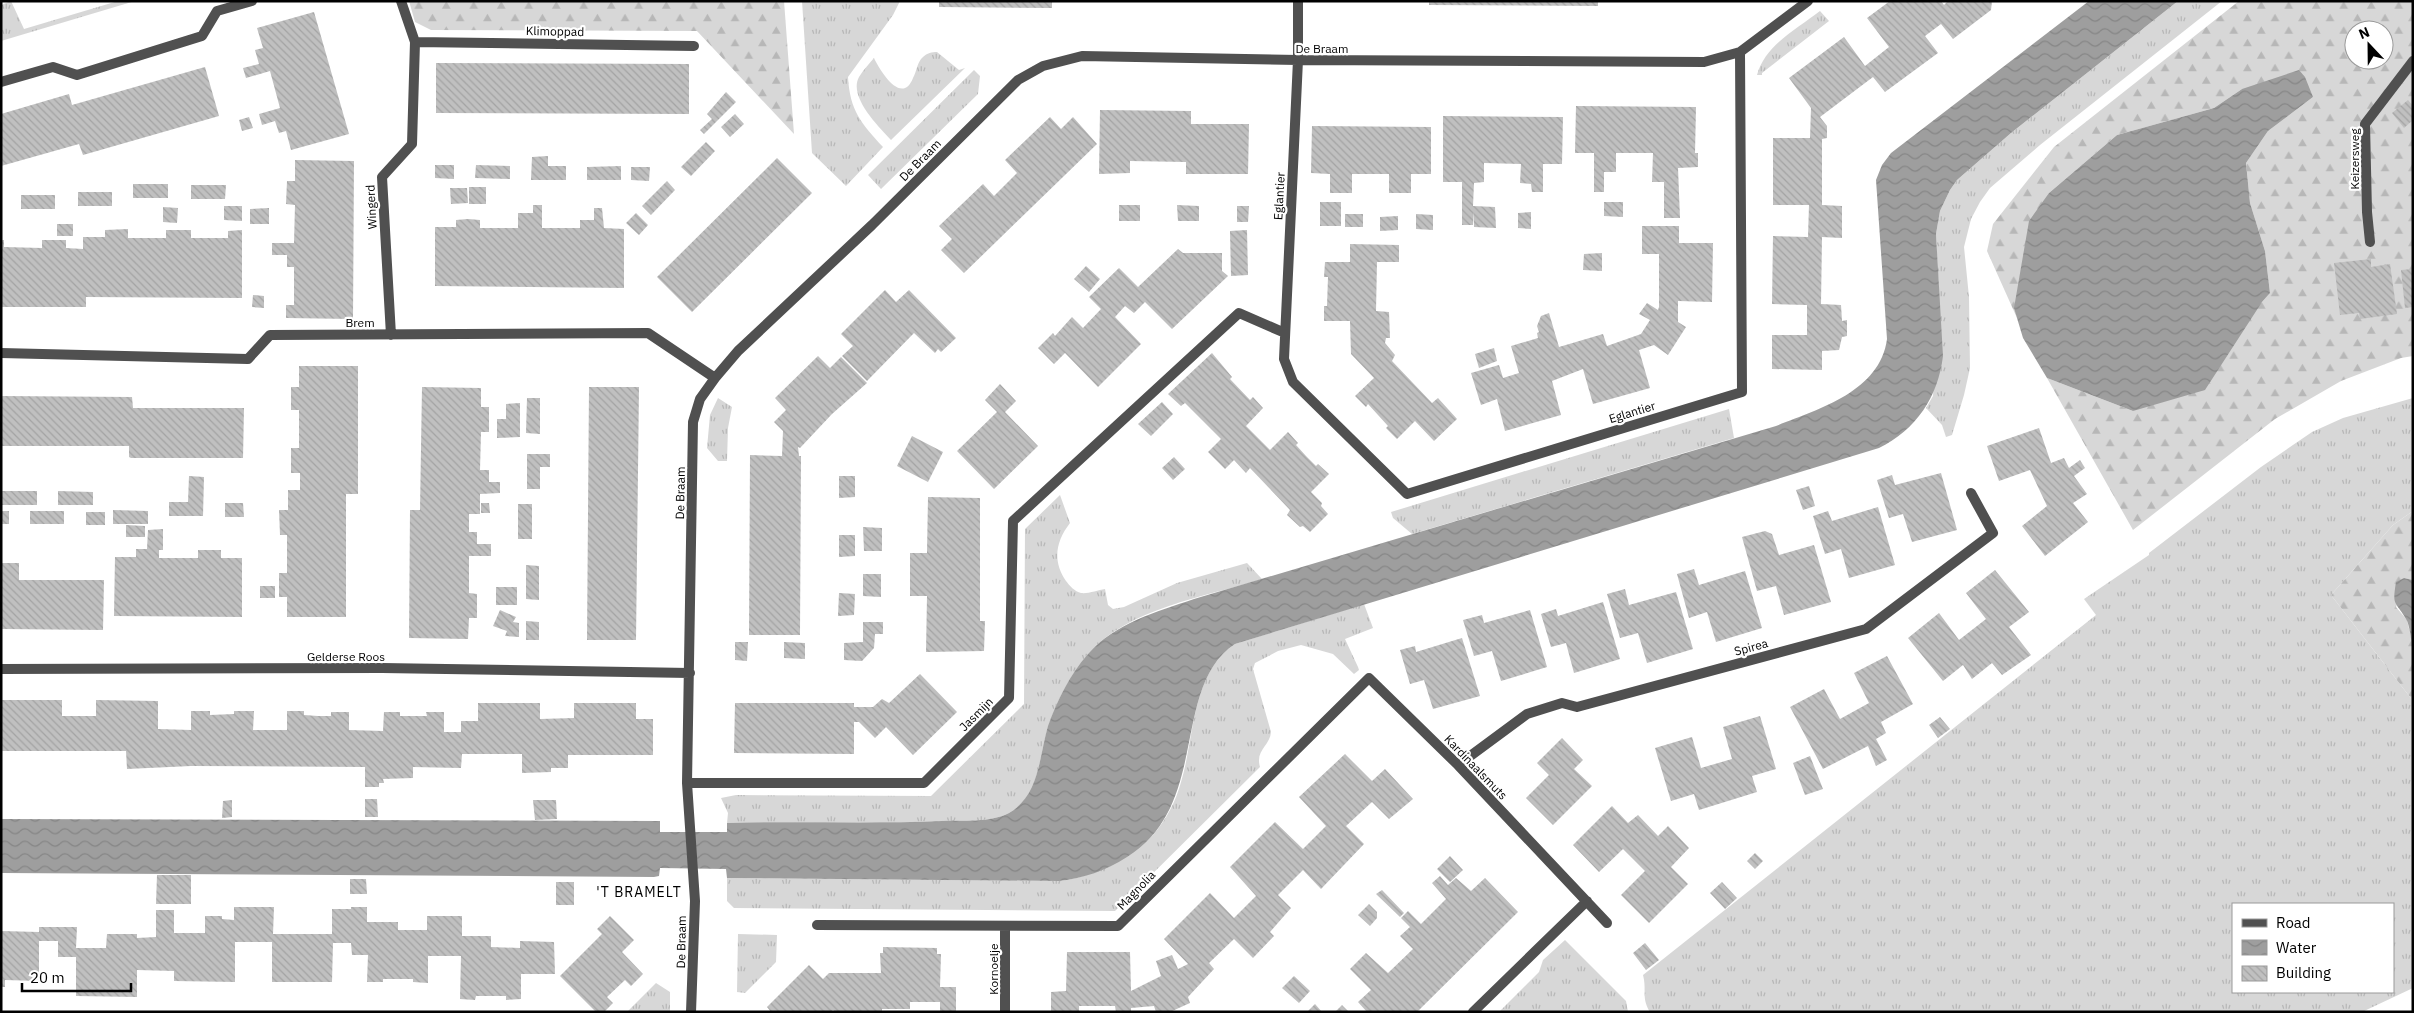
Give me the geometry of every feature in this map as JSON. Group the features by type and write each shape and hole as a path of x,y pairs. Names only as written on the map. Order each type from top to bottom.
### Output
{"street":[{"path":"1,82 52,67 77,75 202,36 217,11 252,1"},
{"name":"Wingerd","path":"391,335 382,177 412,144 415,42 401,1"},
{"name":"Eglantier","path":"1298,1 1298,60 1284,359 1293,382 1407,494 1742,392 1740,52"},
{"name":"De Braam","path":"692,1012 694,901 687,784 694,422 700,399 738,351 872,225 1018,80 1043,66 1082,56 1298,60 1704,62 1740,52 1808,1"},
{"name":"Klimoppad","path":"415,42 694,46"},
{"name":"Keizersweg","path":"2370,242 2367,212 2365,124 2413,61"},
{"name":"Jasmijn","path":"687,784 924,783 1010,698 1013,521 1239,313 1285,333"},
{"name":"Brem","path":"1,353 248,358 270,335 648,334 715,378"},
{"name":"Spirea","path":"1458,765 1527,714 1562,703 1577,707 1866,629 1993,533 1971,493"},
{"name":"Gelderse Roos","path":"1,669 382,668 690,672"},
{"name":"Kardinaalsmuts","path":"1343,701 1369,678 1458,765 1607,923"},
{"name":"Magnolia","path":"817,925 1118,926 1343,701"},
{"path":"1473,1012 1587,900"},
{"name":"Kornoelje","path":"1005,1012 1006,926"}],"green space":[{"path":"11,1 24,29 118,1 135,1 1,41 1,5"},
{"path":"409,1 784,1 794,134 697,31 431,30 415,22"},
{"path":"802,1 900,1 893,15 848,77 851,99 858,116 883,147 846,186 812,153"},
{"path":"2178,1 2222,1 2040,145 1990,188 1980,202 1971,219 1964,247 1969,297 1970,368 1952,435 1946,437 1942,425 1926,408 1933,396 1939,293 1936,234 1940,211 1950,190 1957,180 2011,133"},
{"path":"2239,1 2413,1 2413,356 2401,358 2341,381 2275,419 2133,530 2047,378 2133,411 2262,302 2270,293 2265,251 2250,203 2246,163 2268,131 2313,97 2242,89 2214,108 2117,135 2049,193 2015,308 2017,318 1987,251 1993,224 2054,147"},
{"path":"1820,11 1829,21 1762,73 1762,75 1757,75 1761,64 1774,46"},
{"path":"937,52 959,70 965,68 891,140 873,120 861,102 857,85 859,77 874,58 886,77 897,87 903,89 908,86 921,59 928,54"},
{"path":"974,70 980,76 978,94 881,189 868,175"},
{"path":"718,398 732,407 728,428 727,461 718,461 707,448 710,415"},
{"path":"2413,398 2413,511 2393,525 2331,595 2413,701 2413,988 2362,1012 1650,1012 1645,998 1643,975 2096,615 2084,599 2149,555 2149,553 2261,467 2312,432 2343,418"},
{"path":"1729,409 1734,438 1412,534 1393,518 1391,512"},
{"path":"1060,495 1070,523 1059,544 1057,559 1062,574 1074,590 1081,593 1105,589 1108,605 1113,609 1124,607 1177,583 1247,563 1262,579 1169,606 1124,625 1105,638 1081,662 1065,689 1048,727 1033,786 1019,806 1009,813 993,818 976,820 727,823 728,813 721,798 736,795 931,796 1024,704 1025,529"},
{"path":"2413,511 2413,580 2404,578 2396,607 2407,620 2413,646 2413,701 2331,595 2393,525"},
{"path":"1364,604 1373,628 1345,639 1359,670 1354,674 1333,654 1301,645 1278,651 1255,663 1253,669 1271,732 1259,756 1260,767 1115,911 734,908 727,901 727,878 1059,881 1069,880 1103,868 1147,840 1166,817 1181,782 1202,689 1210,671 1221,656 1235,644"},
{"path":"738,934 777,935 776,962 745,993 737,992"},
{"path":"1565,940 1626,1001 1628,1012 1499,1012 1539,972 1543,960"},
{"path":"656,983 670,992 670,1012 627,1012"}],"water":[{"path":"2089,1 2178,1 2011,133 1957,180 1950,190 1940,211 1936,234 1943,356 1936,385 1930,398 1923,411 1904,432 1879,448 1235,644 1215,663 1203,688 1194,717 1181,778 1170,808 1153,835 1127,857 1102,870 1086,876 1059,881 727,878 726,869 660,868 659,876 654,877 1,873 1,819 660,821 660,832 727,832 727,823 967,821 985,820 1002,816 1019,805 1033,785 1048,726 1075,670 1099,643 1123,626 1194,599 1776,426 1828,405 1860,385 1873,373 1882,357 1887,339 1876,180 1882,165 1891,153"},
{"path":"2299,70 2305,77 2313,97 2268,131 2246,163 2250,203 2265,251 2270,293 2262,302 2205,390 2133,411 2047,378 2023,338 2014,308 2029,221 2049,193 2117,135 2214,108 2242,89"},
{"path":"2404,578 2413,580 2413,646 2407,622 2395,603 2394,596 2396,582"}],"building":[{"path":"939,1 1052,1 1052,8 939,7"},
{"path":"1429,1 1598,1 1598,6 1429,5"},
{"path":"1890,1 1941,1 1944,5 1948,1 1992,1 1991,10 1953,39 1941,24 1925,36 1938,53 1885,92 1873,77 1820,117 1827,126 1827,138 1822,139 1822,205 1842,206 1842,238 1822,237 1821,304 1841,305 1842,321 1847,320 1847,336 1842,337 1839,350 1822,351 1822,370 1772,369 1772,335 1807,335 1807,305 1772,304 1773,236 1808,237 1809,205 1773,205 1773,138 1810,138 1811,108 1789,78 1844,37 1865,66 1889,47 1867,18"},
{"path":"314,12 349,134 291,150 286,131 279,133 275,121 262,125 259,114 280,108 270,71 246,78 243,68 259,64 255,50 263,48 257,28"},
{"path":"436,63 689,64 689,114 436,113"},
{"path":"205,67 219,116 83,155 79,144 1,166 1,114 69,94 72,105"},
{"path":"726,92 736,102 704,134 700,130 712,119 707,114"},
{"path":"2408,100 2413,106 2413,120 2404,128 2392,113"},
{"path":"1576,106 1696,107 1695,153 1698,153 1698,167 1678,168 1680,218 1664,218 1664,182 1652,182 1653,153 1616,153 1616,172 1604,172 1604,192 1594,192 1594,153 1575,153"},
{"path":"1100,110 1191,111 1191,124 1249,124 1248,174 1186,174 1186,162 1130,161 1130,173 1099,174"},
{"path":"735,114 744,124 730,137 721,127"},
{"path":"1443,116 1563,117 1562,164 1543,164 1543,192 1532,192 1531,184 1520,183 1521,164 1484,163 1484,182 1474,183 1473,206 1495,207 1496,228 1474,227 1474,212 1473,225 1462,225 1462,182 1443,182"},
{"path":"249,117 253,128 242,131 239,120"},
{"path":"1050,117 1061,129 1073,117 1097,144 964,273 941,250 952,239 939,226 983,184 994,196 1017,173 1005,160"},
{"path":"1312,126 1431,127 1431,174 1411,174 1411,193 1389,193 1389,174 1352,174 1352,193 1330,193 1330,174 1311,173"},
{"path":"706,142 715,151 691,176 681,167"},
{"path":"548,156 548,166 566,166 566,180 531,180 532,157"},
{"path":"777,158 812,193 692,312 657,277"},
{"path":"295,160 354,161 353,319 286,318 286,305 294,305 294,267 287,267 287,255 272,255 272,243 294,243 295,205 286,204 287,181 295,181"},
{"path":"435,165 454,165 454,179 435,178"},
{"path":"476,165 510,166 510,179 475,178"},
{"path":"621,166 621,180 587,180 587,167"},
{"path":"631,167 650,167 649,181 631,180"},
{"path":"667,181 675,190 651,215 642,206"},
{"path":"133,184 168,184 168,198 133,198"},
{"path":"191,185 226,185 225,199 191,199"},
{"path":"469,187 486,187 486,204 469,204"},
{"path":"450,188 467,188 468,203 451,204"},
{"path":"78,192 112,192 112,206 78,206"},
{"path":"21,195 55,195 55,209 21,209"},
{"path":"1320,202 1341,202 1341,226 1320,226"},
{"path":"1604,202 1623,202 1623,217 1604,216"},
{"path":"533,205 542,205 542,228 580,228 580,220 594,220 594,208 602,208 604,228 624,229 624,288 435,286 435,227 456,227 456,220 468,219 480,220 480,228 518,228 518,213 533,213"},
{"path":"1119,205 1140,205 1140,221 1119,221"},
{"path":"1177,205 1199,206 1199,221 1178,221"},
{"path":"224,206 242,206 242,221 224,220"},
{"path":"1237,206 1249,206 1248,222 1237,222"},
{"path":"163,207 178,208 177,223 163,222"},
{"path":"269,208 269,224 250,224 250,209"},
{"path":"1531,212 1531,229 1518,228 1518,213"},
{"path":"636,213 648,225 639,235 626,223"},
{"path":"1345,214 1363,214 1363,227 1345,227"},
{"path":"1416,214 1433,215 1433,230 1416,229"},
{"path":"1398,216 1398,230 1380,231 1380,217"},
{"path":"57,224 73,224 73,236 57,236"},
{"path":"1642,226 1679,226 1679,243 1713,243 1712,302 1678,301 1678,322 1686,327 1668,355 1654,345 1639,350 1650,388 1593,404 1583,369 1552,381 1561,415 1505,431 1497,399 1481,405 1471,373 1499,365 1503,378 1519,373 1511,346 1538,338 1537,326 1541,316 1549,313 1559,347 1603,334 1607,346 1641,334 1650,320 1639,314 1647,303 1658,310 1659,307 1659,254 1642,254"},
{"path":"128,229 128,238 166,238 166,230 191,230 191,238 228,238 228,231 242,230 242,298 86,297 86,307 1,307 1,240 4,240 4,247 42,248 42,240 66,240 66,248 83,249 83,237 105,237 105,230"},
{"path":"1247,230 1248,275 1231,276 1230,231"},
{"path":"1350,244 1399,245 1399,262 1377,262 1376,311 1389,312 1390,338 1386,338 1385,343 1395,355 1392,361 1432,403 1438,398 1457,419 1434,441 1415,421 1397,439 1368,404 1366,407 1355,396 1374,378 1351,354 1350,321 1324,321 1324,306 1327,306 1328,277 1324,277 1325,262 1350,262"},
{"path":"1178,249 1183,253 1222,253 1222,271 1228,276 1172,329 1145,302 1134,313 1125,306 1115,317 1141,344 1098,387 1065,353 1054,364 1038,348 1053,333 1055,336 1072,317 1083,328 1101,309 1089,297 1119,268 1138,287"},
{"path":"1602,253 1602,271 1583,270 1584,254"},
{"path":"2371,259 2371,267 2390,264 2397,314 2360,319 2359,313 2340,315 2334,263"},
{"path":"1086,266 1100,279 1089,292 1074,279"},
{"path":"2413,269 2413,307 2405,308 2401,270"},
{"path":"885,290 896,302 909,290 956,338 941,352 938,349 935,353 914,333 867,381 842,356 853,346 841,334"},
{"path":"253,295 264,296 264,308 252,307"},
{"path":"1494,348 1497,361 1479,368 1475,354"},
{"path":"1212,353 1232,377 1230,379 1250,400 1253,397 1263,408 1246,426 1270,450 1288,432 1306,456 1316,466 1318,464 1329,474 1311,492 1322,503 1321,506 1328,514 1310,532 1303,526 1300,527 1287,515 1290,510 1250,468 1246,473 1234,460 1225,469 1208,452 1221,439 1185,403 1181,406 1168,394"},
{"path":"818,356 830,368 841,357 867,383 832,414 800,448 798,447 799,456 801,456 800,635 749,635 750,455 782,456 783,431 774,422 786,410 775,398"},
{"path":"299,366 358,366 358,494 346,494 346,617 287,617 287,597 279,597 279,573 287,573 287,535 280,535 279,510 288,510 288,490 300,490 300,473 291,473 291,448 299,448 299,410 291,410 291,387 299,387"},
{"path":"1000,384 1016,401 1005,412 1038,446 994,489 957,451 997,412 985,400"},
{"path":"422,387 481,388 481,407 489,407 489,432 481,432 480,470 489,470 489,482 500,482 500,493 480,494 480,514 469,514 469,532 477,532 477,544 491,544 491,556 469,556 469,593 477,594 477,618 469,618 468,639 409,638 410,510 420,510"},
{"path":"589,387 639,387 636,640 587,640"},
{"path":"1,396 132,397 133,408 244,408 243,458 131,458 129,457 129,446 1,446"},
{"path":"527,398 540,398 540,434 526,433"},
{"path":"1162,402 1173,414 1151,436 1138,424"},
{"path":"520,403 520,437 497,438 497,419 506,419 506,404"},
{"path":"2039,428 2051,463 2064,458 2069,468 2080,460 2085,468 2074,476 2087,494 2073,503 2088,522 2045,556 2022,526 2047,506 2030,470 1999,481 1987,446"},
{"path":"912,436 943,452 928,482 897,466"},
{"path":"527,454 550,454 550,467 540,467 540,489 527,489"},
{"path":"1174,457 1185,469 1173,480 1162,468"},
{"path":"1941,473 1957,530 1912,542 1903,514 1889,518 1877,480 1892,475 1895,485"},
{"path":"189,476 204,477 203,516 169,516 169,502 188,502"},
{"path":"839,476 855,476 855,497 839,498"},
{"path":"1809,486 1815,506 1803,510 1796,490"},
{"path":"2,491 37,491 37,505 2,505"},
{"path":"58,491 93,492 93,505 58,505"},
{"path":"928,497 980,498 980,621 985,621 984,651 926,652 927,596 910,596 910,553 927,553"},
{"path":"225,503 243,503 244,517 225,517"},
{"path":"481,503 489,503 490,513 481,513"},
{"path":"518,504 532,504 532,539 518,539"},
{"path":"1878,507 1895,565 1849,578 1841,549 1825,554 1813,516 1828,511 1832,521"},
{"path":"113,510 148,511 148,524 113,524"},
{"path":"1,511 9,511 9,524 1,524"},
{"path":"30,511 64,511 64,524 30,524"},
{"path":"86,512 105,512 105,525 86,525"},
{"path":"126,525 145,526 145,537 126,537"},
{"path":"863,527 882,528 882,551 864,551"},
{"path":"163,529 163,550 159,550 159,558 198,558 198,550 221,550 221,558 242,558 242,617 114,616 115,557 136,557 136,549 147,549 148,530"},
{"path":"1765,531 1772,534 1779,555 1814,545 1831,602 1784,615 1776,586 1757,591 1742,537"},
{"path":"839,535 855,535 855,556 839,557"},
{"path":"1,563 19,563 19,580 104,580 103,630 1,629"},
{"path":"526,565 539,566 539,600 526,599"},
{"path":"1694,569 1699,585 1745,571 1762,628 1716,642 1707,612 1689,618 1677,574"},
{"path":"1995,570 2029,612 2009,627 2031,655 2002,675 1992,663 1972,679 1963,665 1943,681 1908,638 1939,613 1959,640 1986,619 1966,593"},
{"path":"863,574 881,574 881,597 863,596"},
{"path":"260,586 275,586 275,598 260,598"},
{"path":"496,587 517,587 517,605 496,605"},
{"path":"1625,589 1629,605 1676,592 1693,649 1647,663 1638,633 1620,638 1607,594"},
{"path":"839,593 855,594 854,615 838,616"},
{"path":"1603,602 1620,659 1574,673 1566,643 1551,647 1541,614 1556,609 1558,616"},
{"path":"500,610 516,617 513,622 519,623 519,637 505,636 507,631 493,626"},
{"path":"1530,610 1547,667 1501,681 1492,651 1474,656 1463,620 1482,615 1484,623"},
{"path":"526,621 539,622 539,640 526,640"},
{"path":"863,622 883,622 883,634 875,634 874,648 862,661 844,660 844,643 863,642"},
{"path":"1462,638 1480,696 1433,709 1424,680 1410,684 1400,650 1415,646 1416,652"},
{"path":"735,642 748,642 747,661 735,660"},
{"path":"784,642 805,643 805,659 784,658"},
{"path":"1887,656 1913,704 1881,722 1886,733 1876,739 1887,760 1876,766 1868,746 1823,769 1790,707 1824,689 1840,719 1869,703 1854,673"},
{"path":"920,674 957,712 913,755 886,727 875,738 859,722 854,722 854,754 734,753 735,703 854,703 854,707 873,707 882,699 889,703"},
{"path":"1,700 62,700 62,716 96,716 96,700 158,701 158,729 191,730 191,711 210,711 210,715 234,714 234,711 254,711 253,730 287,730 287,711 304,711 304,715 318,716 331,716 331,712 349,712 349,730 383,731 384,712 400,712 400,716 427,716 426,712 444,712 444,732 461,732 461,721 478,721 478,703 540,703 540,719 574,718 574,703 636,703 636,719 653,719 653,755 568,755 568,768 551,768 551,772 522,773 522,754 462,754 461,768 413,767 413,778 383,779 384,783 379,783 379,787 365,787 365,767 191,766 127,769 126,751 1,751"},
{"path":"1760,716 1776,769 1752,776 1757,792 1699,810 1694,794 1671,801 1655,748 1692,737 1701,768 1732,759 1723,727"},
{"path":"1940,717 1950,729 1938,738 1929,725"},
{"path":"1562,738 1583,760 1574,769 1592,786 1553,825 1526,798 1549,775 1537,763"},
{"path":"1345,754 1372,781 1385,769 1413,799 1389,819 1372,802 1346,826 1364,844 1321,889 1303,870 1278,895 1291,908 1270,932 1274,936 1253,958 1234,939 1209,963 1214,969 1188,997 1190,1003 1170,1012 1156,1012 1154,1006 1131,1008 1131,1012 1116,1012 1115,1006 1079,1006 1079,1012 1051,1012 1051,992 1066,991 1067,952 1130,952 1131,991 1161,976 1156,961 1172,955 1178,969 1188,964 1164,939 1210,893 1234,918 1256,896 1230,867 1275,822 1303,849 1326,826 1299,797"},
{"path":"1810,756 1823,789 1805,795 1793,763"},
{"path":"365,799 377,799 378,817 365,817"},
{"path":"232,800 232,817 222,818 223,801"},
{"path":"533,800 556,800 557,819 535,820"},
{"path":"1612,806 1628,823 1638,815 1658,836 1668,826 1689,848 1671,867 1688,884 1649,923 1621,895 1645,871 1623,849 1599,872 1573,845"},
{"path":"1755,853 1763,861 1755,869 1747,861"},
{"path":"1450,856 1463,870 1450,882 1437,869"},
{"path":"157,875 191,875 191,904 156,904"},
{"path":"1440,876 1448,885 1456,878 1471,891 1485,878 1518,912 1417,1012 1367,1012 1358,1002 1371,990 1350,969 1366,953 1388,973 1413,949 1400,936 1410,927 1401,918 1408,911 1421,924 1446,899 1432,883"},
{"path":"350,879 366,879 367,894 350,894"},
{"path":"556,882 574,882 574,905 556,905"},
{"path":"1722,882 1737,898 1725,909 1710,893"},
{"path":"1382,890 1404,913 1400,917 1376,894"},
{"path":"1369,904 1377,912 1377,918 1370,926 1358,915"},
{"path":"234,907 274,907 273,934 332,934 332,909 351,909 351,907 367,907 367,922 398,922 398,930 427,930 427,916 462,916 462,936 491,936 491,947 520,948 520,941 554,942 555,974 521,974 521,999 506,1000 506,996 476,996 475,1000 460,999 461,956 428,956 428,983 413,982 413,979 383,979 383,982 367,982 368,955 352,955 351,943 333,943 332,982 272,982 272,942 235,942 235,982 174,981 174,971 137,970 137,997 76,996 76,957 58,957 58,941 39,941 39,981 5,980 5,987 1,987 1,931 39,932 39,927 77,927 76,948 106,948 107,934 137,934 137,938 156,937 156,910 174,910 174,933 205,933 205,916 222,916 222,919 234,920"},
{"path":"610,916 634,940 622,952 643,974 631,986 625,980 607,997 613,1003 604,1012 596,1012 560,976 602,934 597,929"},
{"path":"1645,943 1659,960 1646,970 1633,953"},
{"path":"883,947 937,948 937,954 941,954 940,987 956,987 956,1012 940,1012 940,1002 910,1002 910,1009 882,1009 882,1012 835,1012 833,1010 831,1012 771,1012 767,1007 809,965 823,979 829,973 881,973 880,953 883,953"},
{"path":"1294,976 1310,991 1299,1003 1282,988"},
{"path":"1315,1004 1322,1012 1307,1012"},
{"path":"1342,1005 1349,1012 1335,1012"}],"district":[{"name":"'T BRAMELT","path":"639,892"}]}
